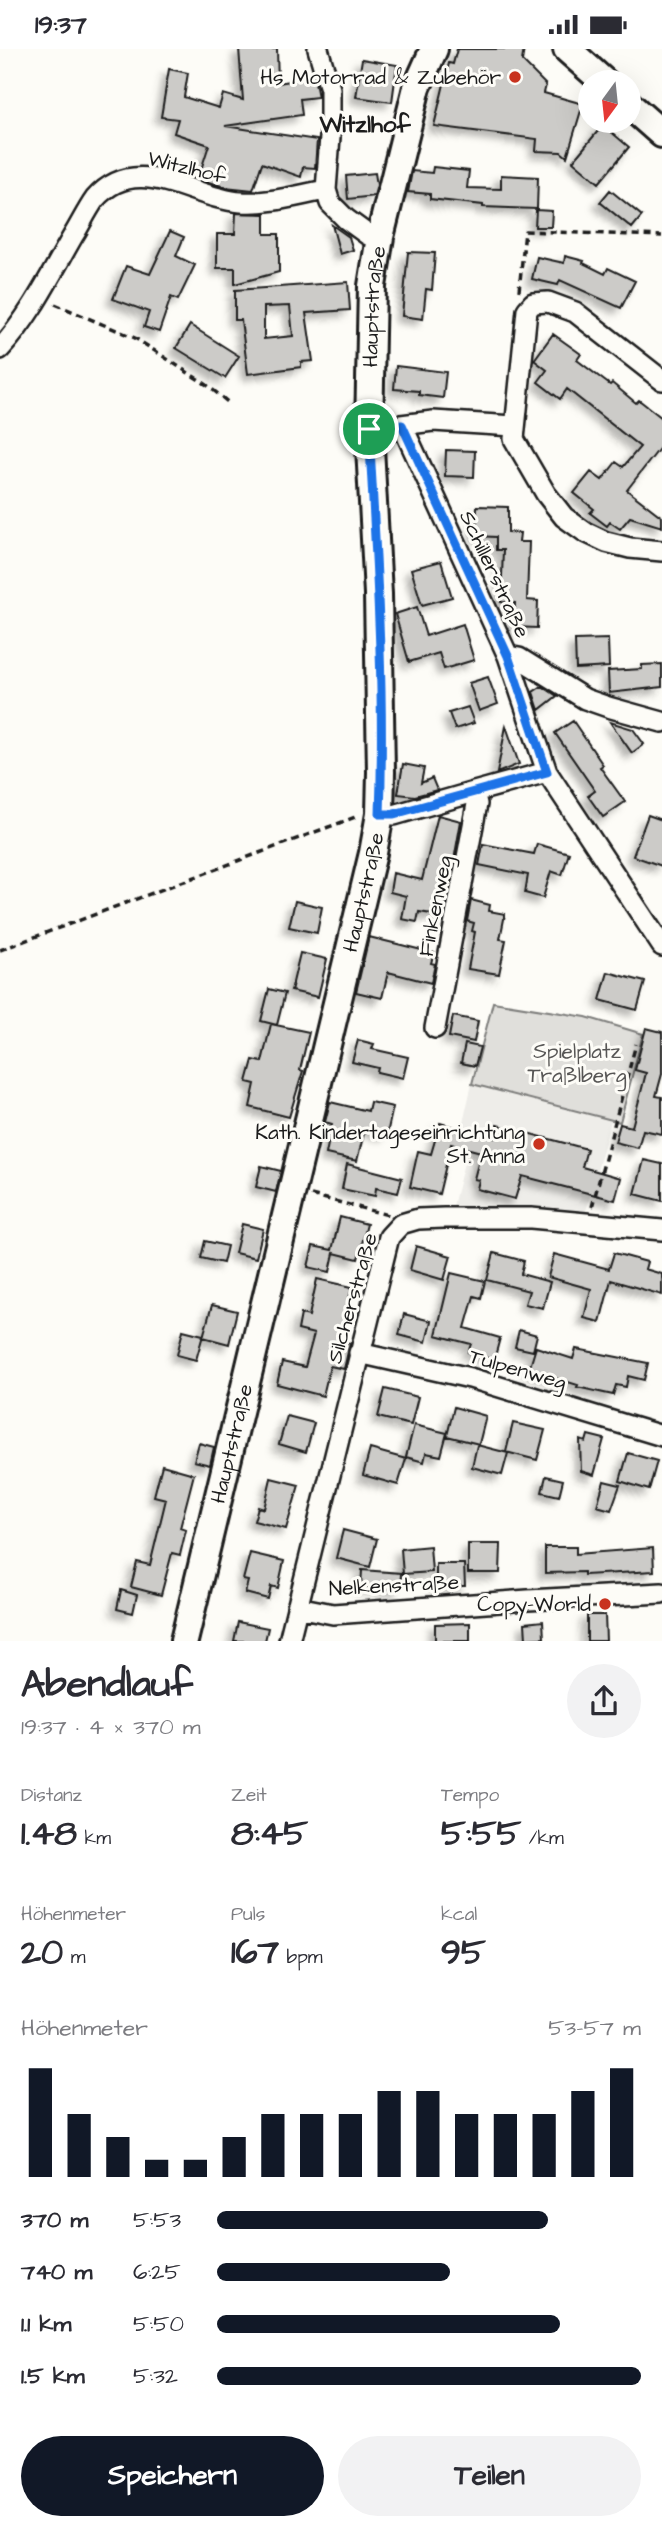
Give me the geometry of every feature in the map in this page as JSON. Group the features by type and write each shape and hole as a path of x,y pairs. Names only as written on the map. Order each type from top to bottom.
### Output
{"street":[{"path":"318,49 330,89 326,190 330,203 345,219 368,235 380,237"},
{"name":"Hauptstraße","path":"184,1641 294,1191 380,814 378,594 369,429 372,286 380,237 417,87 434,49"},
{"path":"567,49 591,70"},
{"path":"641,115 662,134"},
{"name":"Witzlhof","path":"0,349 37,297 96,199 120,181 139,176 154,178 223,200 244,202 267,201 326,190"},
{"path":"662,380 575,311 548,302 533,303 527,310 514,439 546,495 564,517 585,532 606,542 630,548 662,551"},
{"path":"369,429 433,421 514,426"},
{"name":"Schillerstraße","path":"402,425 508,656 519,658 585,699 662,722"},
{"path":"508,656 547,772 662,946"},
{"path":"380,814 394,814 547,772"},
{"name":"Finkenweg","path":"435,1028 477,804 474,792"},
{"name":"Silcherstraße","path":"289,1641 389,1237 401,1224 418,1219 444,1218 531,1218 662,1230"},
{"name":"Tulpenweg","path":"359,1353 470,1378 662,1436"},
{"name":"Nelkenstraße","path":"297,1607 333,1614 662,1593"}],"path":[{"path":"533,303 519,293 525,231 662,236"},
{"path":"37,297 135,338 207,385 229,403"},
{"path":"0,950 369,812 380,814"},
{"path":"588,1223 636,1044"},
{"path":"294,1191 385,1213 401,1224"}],"shaded area":[{"name":"Kath. Kindertageseinrichtung St. Anna","path":"472,1084 611,1120 586,1211 453,1206 465,1159 471,1156 477,1132 462,1127"}],"green space":[{"name":"Spielplatz Traßlberg","path":"493,1002 586,1017 643,1034 620,1122 472,1084"}],"building":[{"path":"239,49 277,49 278,83 314,77 318,97 300,99 302,115 225,126 317,140 315,168 303,167 301,177 262,163 253,190 225,187 198,179 209,145 174,133 178,119 161,117 169,69 188,73 184,97 219,108 223,94 243,100"},
{"path":"457,49 524,49 522,61 546,85 544,93 578,103 578,121 567,157 561,152 536,151 537,139 434,126 449,63 453,64"},
{"path":"362,59 397,65 392,102 356,97"},
{"path":"596,133 612,133 629,147 599,183 573,161"},
{"path":"433,167 469,171 467,188 501,189 501,175 538,177 537,209 483,207 430,199 430,194 408,192 412,171 432,173"},
{"path":"375,173 377,185 374,196 348,199 346,176"},
{"path":"610,190 642,216 632,228 600,202"},
{"path":"536,210 552,211 551,227 535,227"},
{"path":"236,213 265,214 265,234 279,234 279,272 235,284 235,268 217,268 217,234 235,234"},
{"path":"332,225 349,237 353,250 340,254"},
{"path":"170,231 184,237 176,256 195,265 178,300 171,297 159,332 144,327 149,312 113,299 126,266 150,274"},
{"path":"408,252 435,253 432,290 426,289 423,319 402,316"},
{"path":"565,256 584,261 583,263 605,274 608,268 635,281 621,308 560,280 558,285 532,279 537,257 564,263"},
{"path":"348,282 350,310 306,313 313,361 301,362 301,367 248,374 241,320 235,320 235,290","holes":["290,306 293,336 264,339 264,307"]},
{"path":"190,325 239,356 225,378 176,348"},
{"path":"553,334 581,354 577,360 636,403 639,400 662,418 662,445 627,490 662,517 662,527 630,517 620,529 610,522 607,526 590,513 594,509 574,493 591,472 602,480 616,462 623,467 640,447 567,389 560,399 538,382 547,370 534,360"},
{"path":"396,366 446,372 443,398 419,395 419,391 394,389"},
{"path":"446,450 475,451 474,477 445,476"},
{"path":"477,506 508,507 508,532 520,533 519,542 529,542 527,600 538,601 537,628 514,627 515,603 501,602 503,550 496,550 496,537 476,536"},
{"path":"441,561 452,597 422,605 411,569"},
{"path":"417,607 426,636 463,624 474,660 444,669 439,653 409,662 395,614"},
{"path":"608,639 609,667 576,669 575,640"},
{"path":"662,664 662,687 609,693 608,671 642,669 642,665"},
{"path":"488,677 498,704 479,711 469,683"},
{"path":"542,686 557,696 539,710 533,692"},
{"path":"468,707 474,723 455,729 449,713"},
{"path":"573,721 603,765 600,767 625,802 603,817 588,796 595,791 555,733"},
{"path":"610,722 633,729 644,744 632,753"},
{"path":"506,726 519,764 497,773"},
{"path":"403,764 424,768 421,783 432,778 437,790 415,796 398,794"},
{"path":"438,815 461,821 444,916 419,912 417,922 402,919 406,896 390,892 393,873 422,880"},
{"path":"648,815 662,820 662,866 633,856"},
{"path":"483,844 534,854 537,844 569,853 562,875 551,871 543,898 525,893 528,875 479,865"},
{"path":"471,900 490,905 489,911 505,914 500,939 506,940 499,974 468,969 475,932 472,931 474,923 467,921"},
{"path":"295,901 322,907 317,933 289,927"},
{"path":"369,937 434,953 431,983 388,972 382,998 356,992"},
{"path":"300,953 327,959 318,997 291,991"},
{"path":"608,972 645,982 637,1010 600,1000"},
{"path":"269,989 285,993 277,1025 261,1021"},
{"path":"453,1016 478,1021 474,1042 449,1037"},
{"path":"271,1024 309,1032 300,1070 303,1071 289,1117 250,1107 255,1084 247,1082 253,1060 262,1062"},
{"path":"646,1028 662,1032 662,1074 656,1096 662,1097 662,1134 643,1130 638,1148 615,1142 620,1124 632,1127 646,1073 635,1070"},
{"path":"358,1040 374,1044 372,1049 408,1057 403,1078 352,1062"},
{"path":"465,1044 480,1047 475,1066 461,1063"},
{"path":"330,1102 368,1111 370,1102 393,1107 387,1134 365,1129 357,1161 326,1154 332,1124 325,1122"},
{"path":"440,1123 494,1138 497,1125 587,1149 582,1167 621,1178 615,1200 522,1176 515,1199 477,1189 479,1180 474,1179 481,1152 451,1144 439,1194 410,1187 418,1151 431,1154"},
{"path":"644,1160 662,1164 662,1201 635,1194"},
{"path":"347,1164 402,1178 398,1193 376,1188 375,1196 342,1189"},
{"path":"261,1166 281,1171 276,1192 256,1187"},
{"path":"340,1217 367,1224 358,1259 334,1253 330,1272 308,1267 313,1246 332,1250"},
{"path":"242,1224 263,1229 256,1258 235,1253"},
{"path":"205,1241 227,1246 223,1263 201,1258"},
{"path":"416,1246 451,1256 444,1280 410,1270"},
{"path":"494,1253 524,1261 521,1274 550,1282 543,1308 525,1304 529,1291 487,1280"},
{"path":"614,1253 647,1262 645,1269 662,1274 662,1295 611,1280 600,1322 584,1318 591,1289 548,1277 554,1254 609,1269"},
{"path":"451,1273 485,1281 481,1298 474,1296 465,1328 500,1338 494,1360 468,1352 471,1344 436,1335"},
{"path":"317,1279 352,1287 339,1341 350,1343 344,1369 330,1366 323,1396 277,1384 282,1362 305,1367 314,1334 298,1330 301,1314 309,1316"},
{"path":"212,1305 237,1311 229,1344 203,1337"},
{"path":"404,1314 431,1321 426,1342 399,1335"},
{"path":"183,1330 203,1335 196,1360 177,1355"},
{"path":"519,1330 537,1335 533,1351 515,1347"},
{"path":"536,1347 573,1359 576,1349 648,1363 644,1380 628,1376 626,1387 616,1385 613,1395 577,1387 578,1385 529,1370"},
{"path":"385,1389 418,1397 411,1425 378,1417"},
{"path":"454,1407 486,1416 479,1444 447,1436"},
{"path":"287,1416 314,1423 306,1452 279,1444"},
{"path":"513,1423 545,1430 537,1460 506,1452"},
{"path":"414,1425 447,1433 441,1456 426,1453 424,1462 406,1457"},
{"path":"588,1435 604,1439 594,1475 581,1471 580,1440 586,1442"},
{"path":"199,1443 214,1447 210,1465 194,1461"},
{"path":"477,1445 508,1453 502,1475 472,1467"},
{"path":"370,1449 406,1459 398,1485 363,1475"},
{"path":"628,1453 657,1461 649,1490 620,1481"},
{"path":"162,1465 194,1474 180,1528 186,1530 180,1555 172,1553 161,1595 131,1587 137,1562 150,1565 166,1499 154,1496"},
{"path":"546,1476 563,1480 559,1496 542,1492"},
{"path":"271,1478 299,1485 286,1529 254,1521 258,1507 264,1509"},
{"path":"604,1481 620,1485 611,1510 597,1506"},
{"path":"343,1530 377,1539 370,1567 336,1558"},
{"path":"468,1544 501,1544 500,1573 468,1573"},
{"path":"430,1546 432,1572 403,1574 401,1549"},
{"path":"545,1547 576,1547 576,1554 653,1548 654,1571 584,1575 584,1572 545,1573"},
{"path":"250,1553 284,1561 278,1588 271,1586 268,1599 245,1593 248,1581 243,1580"},
{"path":"436,1564 464,1564 465,1586 436,1586"},
{"path":"362,1570 401,1573 400,1590 361,1587"},
{"path":"121,1590 137,1595 133,1613 117,1609"},
{"path":"587,1615 605,1615 606,1641 587,1641"},
{"path":"543,1621 544,1638 526,1639 525,1623"},
{"path":"238,1622 268,1628 265,1641 234,1641"},
{"path":"470,1623 470,1641 435,1641 435,1624"}],"place":[{"name":"Hs Motorrad & Zubehör","path":"515,77"},
{"name":"Kath. Kindertageseinrichtung St. Anna","path":"539,1144"},
{"name":"Copy-World","path":"605,1604"}],"district":[{"name":"Witzlhof","path":"365,124"}],"route":[{"path":"402,425 508,656 547,772 394,814 380,814 378,594 369,429 402,425"}]}
